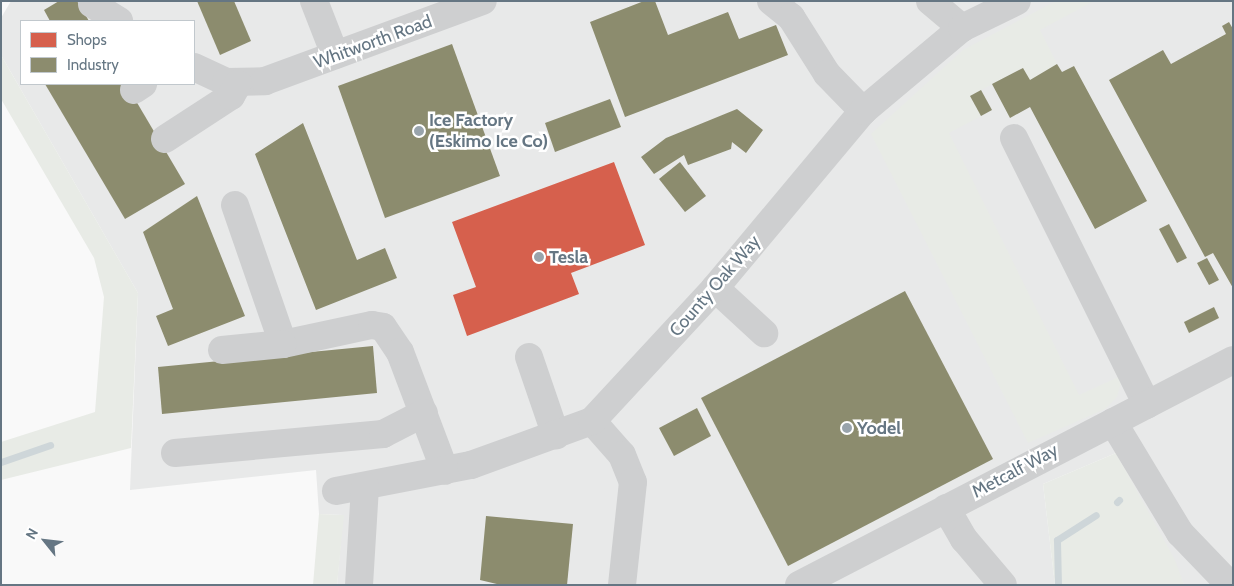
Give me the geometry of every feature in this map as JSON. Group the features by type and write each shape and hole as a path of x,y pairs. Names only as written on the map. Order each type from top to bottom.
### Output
{"street":[{"path":"314,1 335,56"},
{"name":"Whitworth Road","path":"238,84 292,72 483,1"},
{"path":"772,1 791,17 827,74 863,111"},
{"path":"930,1 962,28"},
{"name":"County Oak Way","path":"336,491 445,471 556,436 592,421 715,288 863,111 962,28 1017,1"},
{"path":"92,4 117,20"},
{"path":"166,139 232,96 238,84 219,80 195,68"},
{"path":"1014,138 1147,405"},
{"path":"235,205 284,344"},
{"path":"715,288 764,333"},
{"path":"222,350 284,344 380,326 396,345 445,471"},
{"path":"529,357 556,436"},
{"name":"Metcalf Way","path":"799,585 1233,360"},
{"path":"174,453 376,434 424,413"},
{"path":"592,421 622,455 634,482 622,585"},
{"path":"1112,422 1180,533 1230,585"},
{"path":"359,585 365,486"},
{"path":"946,508 964,539 1003,585"}],"shaded area":[{"path":"11,1 1233,1 1233,585 1184,585 1116,453 1043,484 1055,585 337,585 343,515 319,514 316,470 130,490 138,293 1,55 1,18"},
{"path":"1056,1 1094,1 1040,30 1057,64 1030,80 1022,68 970,96 981,116 949,133 1079,395 1123,375 1117,397 1105,409 1028,443 871,134 963,50"},
{"path":"1,55 138,293 131,448 1,480 1,442 95,412 104,297 94,258 1,99"},
{"path":"1116,453 1175,560 1184,585 1055,585 1043,484"},
{"path":"319,514 344,515 337,585 313,585"}],"building: Shops":[{"name":"Tesla","path":"614,162 645,245 571,273 579,294 467,336 453,295 476,287 452,222"}],"building: Industry":[{"path":"59,1 77,1 88,20 49,20 44,10"},
{"path":"197,1 234,1 251,41 220,55"},
{"path":"644,1 655,1 668,35 728,12 739,39 776,25 788,55 625,117 590,22"},
{"path":"1229,22 1233,29 1233,288 1213,253 1205,257 1109,80 1163,50 1171,64 1226,34 1222,26"},
{"name":"Ice Factory (Eskimo Ice Co)","path":"452,44 500,176 385,218 338,86"},
{"path":"1057,64 1062,72 1074,66 1147,201 1095,229 1030,107 1010,118 992,84 1023,68 1030,80"},
{"path":"46,85 127,85 185,184 125,219"},
{"path":"981,90 992,110 981,116 970,96"},
{"path":"610,99 621,127 555,152 545,123"},
{"path":"737,109 763,130 746,153 732,142 731,149 688,165 684,155 654,174 641,157 666,138"},
{"path":"303,123 357,260 385,248 397,278 316,310 255,154"},
{"path":"680,162 706,196 685,212 659,179"},
{"path":"197,196 245,316 168,346 156,316 173,309 143,232"},
{"path":"1169,224 1187,258 1177,263 1159,229"},
{"path":"1207,258 1219,280 1209,285 1197,263"},
{"name":"Yodel","path":"905,291 993,459 788,566 701,398"},
{"path":"1214,307 1219,318 1189,333 1184,322"},
{"path":"373,346 377,393 162,414 158,367"},
{"path":"697,408 711,436 674,456 659,428"},
{"path":"486,516 573,524 567,585 501,585 480,580"}],"waterway":[{"path":"1,462 50,445"},
{"path":"1058,585 1057,540 1096,515"}],"place":[{"name":"Ice Factory (Eskimo Ice Co)","path":"419,131"},
{"name":"Tesla","path":"539,257"},
{"name":"Yodel","path":"847,428"}]}
